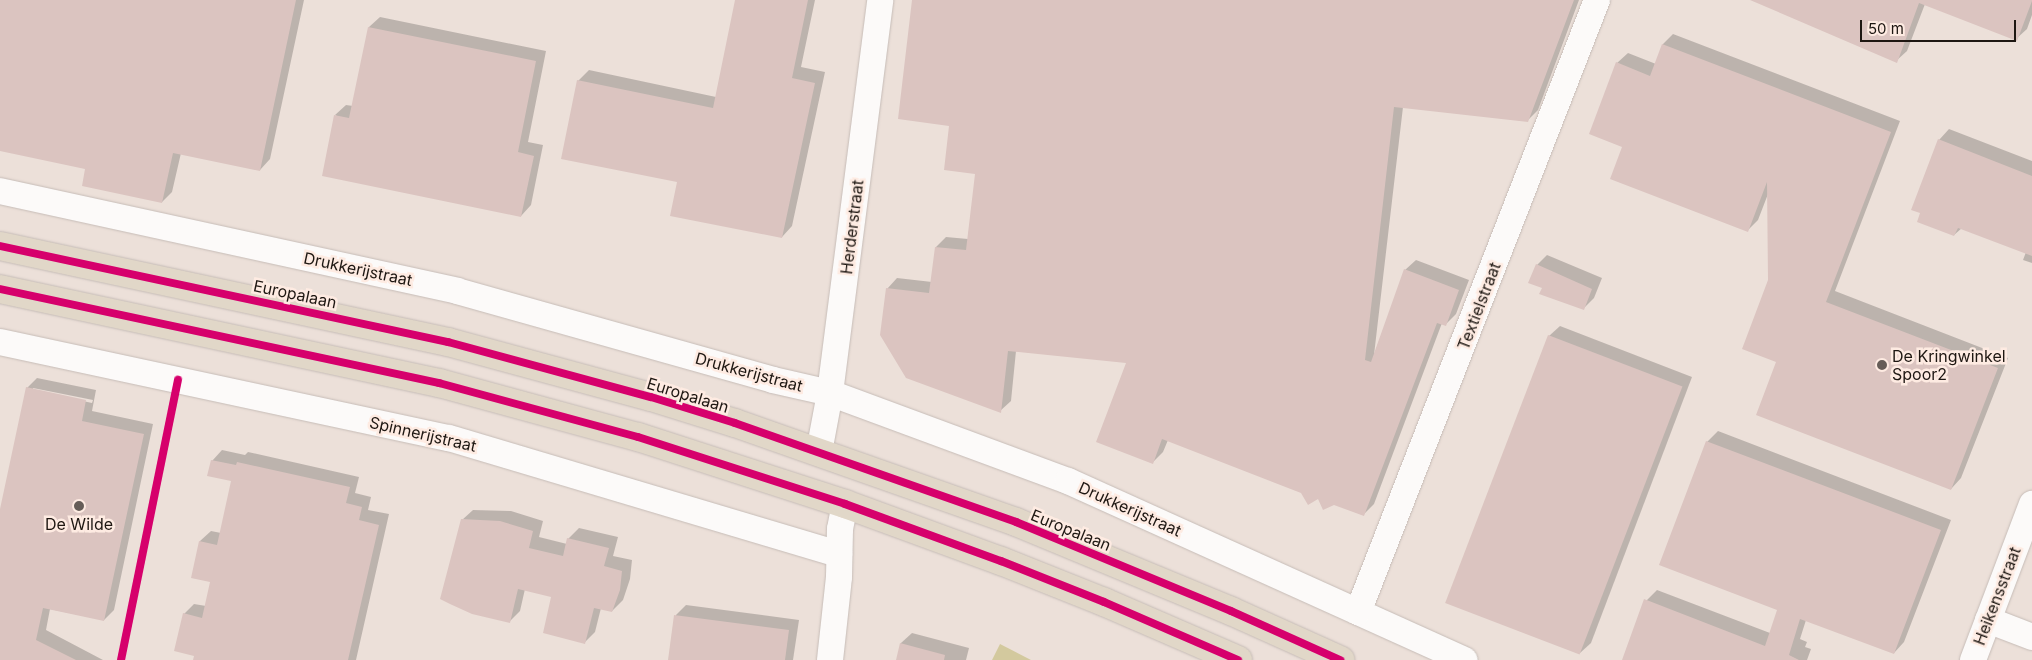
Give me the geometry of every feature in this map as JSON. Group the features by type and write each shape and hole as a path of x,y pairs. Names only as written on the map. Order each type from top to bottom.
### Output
{"highway":[{"name":"Europalaan","path":"0,246 448,342 651,397 819,452 1016,522 1223,608 1340,660"},
{"path":"0,289 439,383 638,437 845,504 1104,602 1238,660"}],"street":[{"name":"Herderstraat","path":"819,452 830,393 880,0"},
{"name":"Textielstraat","path":"1358,612 1519,204 1597,0"},
{"name":"Drukkerijstraat","path":"0,191 457,291 773,380 830,393 1068,481 1464,660"},
{"name":"Spinnerijstraat","path":"0,342 449,438 839,554"},
{"path":"830,660 839,577 840,529 845,504"},
{"name":"Heikensstraat","path":"1973,660 2032,504"},
{"path":"1988,620 2032,637"}],"shaded area":[{"path":"1000,644 1031,660 992,660"}],"building":[{"path":"0,0 296,0 260,171 173,153 162,203 82,186 85,169 0,151"},
{"path":"735,0 808,0 792,78 815,83 782,238 670,216 677,182 561,159 577,80 713,108"},
{"path":"912,0 1574,0 1528,122 1394,107 1365,360 1371,362 1404,269 1459,290 1446,326 1437,323 1364,516 1334,505 1323,510 1318,499 1308,505 1301,493 1162,439 1153,464 1096,442 1126,363 1008,351 1001,413 906,378 880,335 886,288 929,293 935,247 966,250 975,174 944,170 949,126 898,119"},
{"path":"1750,0 2032,1 2017,41 1919,3 1897,63"},
{"path":"368,27 536,61 518,152 534,156 521,217 322,176 334,115 349,118"},
{"path":"1662,44 1891,132 1826,302 1998,368 1951,490 1756,415 1776,362 1742,349 1768,280 1767,182 1748,232 1610,179 1622,147 1589,134 1616,62 1650,76"},
{"path":"1938,139 2032,176 2032,256 1958,228 1954,236 1917,222 1920,213 1911,210"},
{"path":"1536,264 1592,289 1584,310 1539,294 1542,288 1528,283"},
{"path":"1548,335 1682,387 1580,655 1445,603"},
{"path":"26,387 86,400 82,421 144,434 104,621 43,608 36,640 76,660 0,660 0,509"},
{"path":"1706,441 1941,530 1894,654 1800,619 1789,655 1799,660 1622,660 1644,599 1765,646 1777,610 1659,565"},
{"path":"211,460 236,465 237,462 350,487 346,503 362,507 359,520 379,525 348,660 193,660 194,656 174,651 183,613 202,618 210,582 191,578 199,541 217,545 231,481 207,476"},
{"path":"461,519 500,521 533,531 529,548 563,556 567,538 609,548 604,566 622,571 620,590 612,612 594,608 585,644 543,633 551,597 518,589 510,623 472,614 440,599"},
{"path":"674,615 789,630 785,660 668,660"},
{"path":"900,643 945,655 944,660 896,660"}],"cycle path":[{"path":"0,246 448,342 651,397 735,423 1016,522 1231,611 1340,660"},
{"path":"0,289 439,383 638,437 845,504 1001,561 1104,602 1238,660"},
{"path":"121,660 178,380"}],"place":[{"name":"De Kringwinkel Spoor2","path":"1882,365"},
{"name":"De Wilde","path":"79,506"}]}
